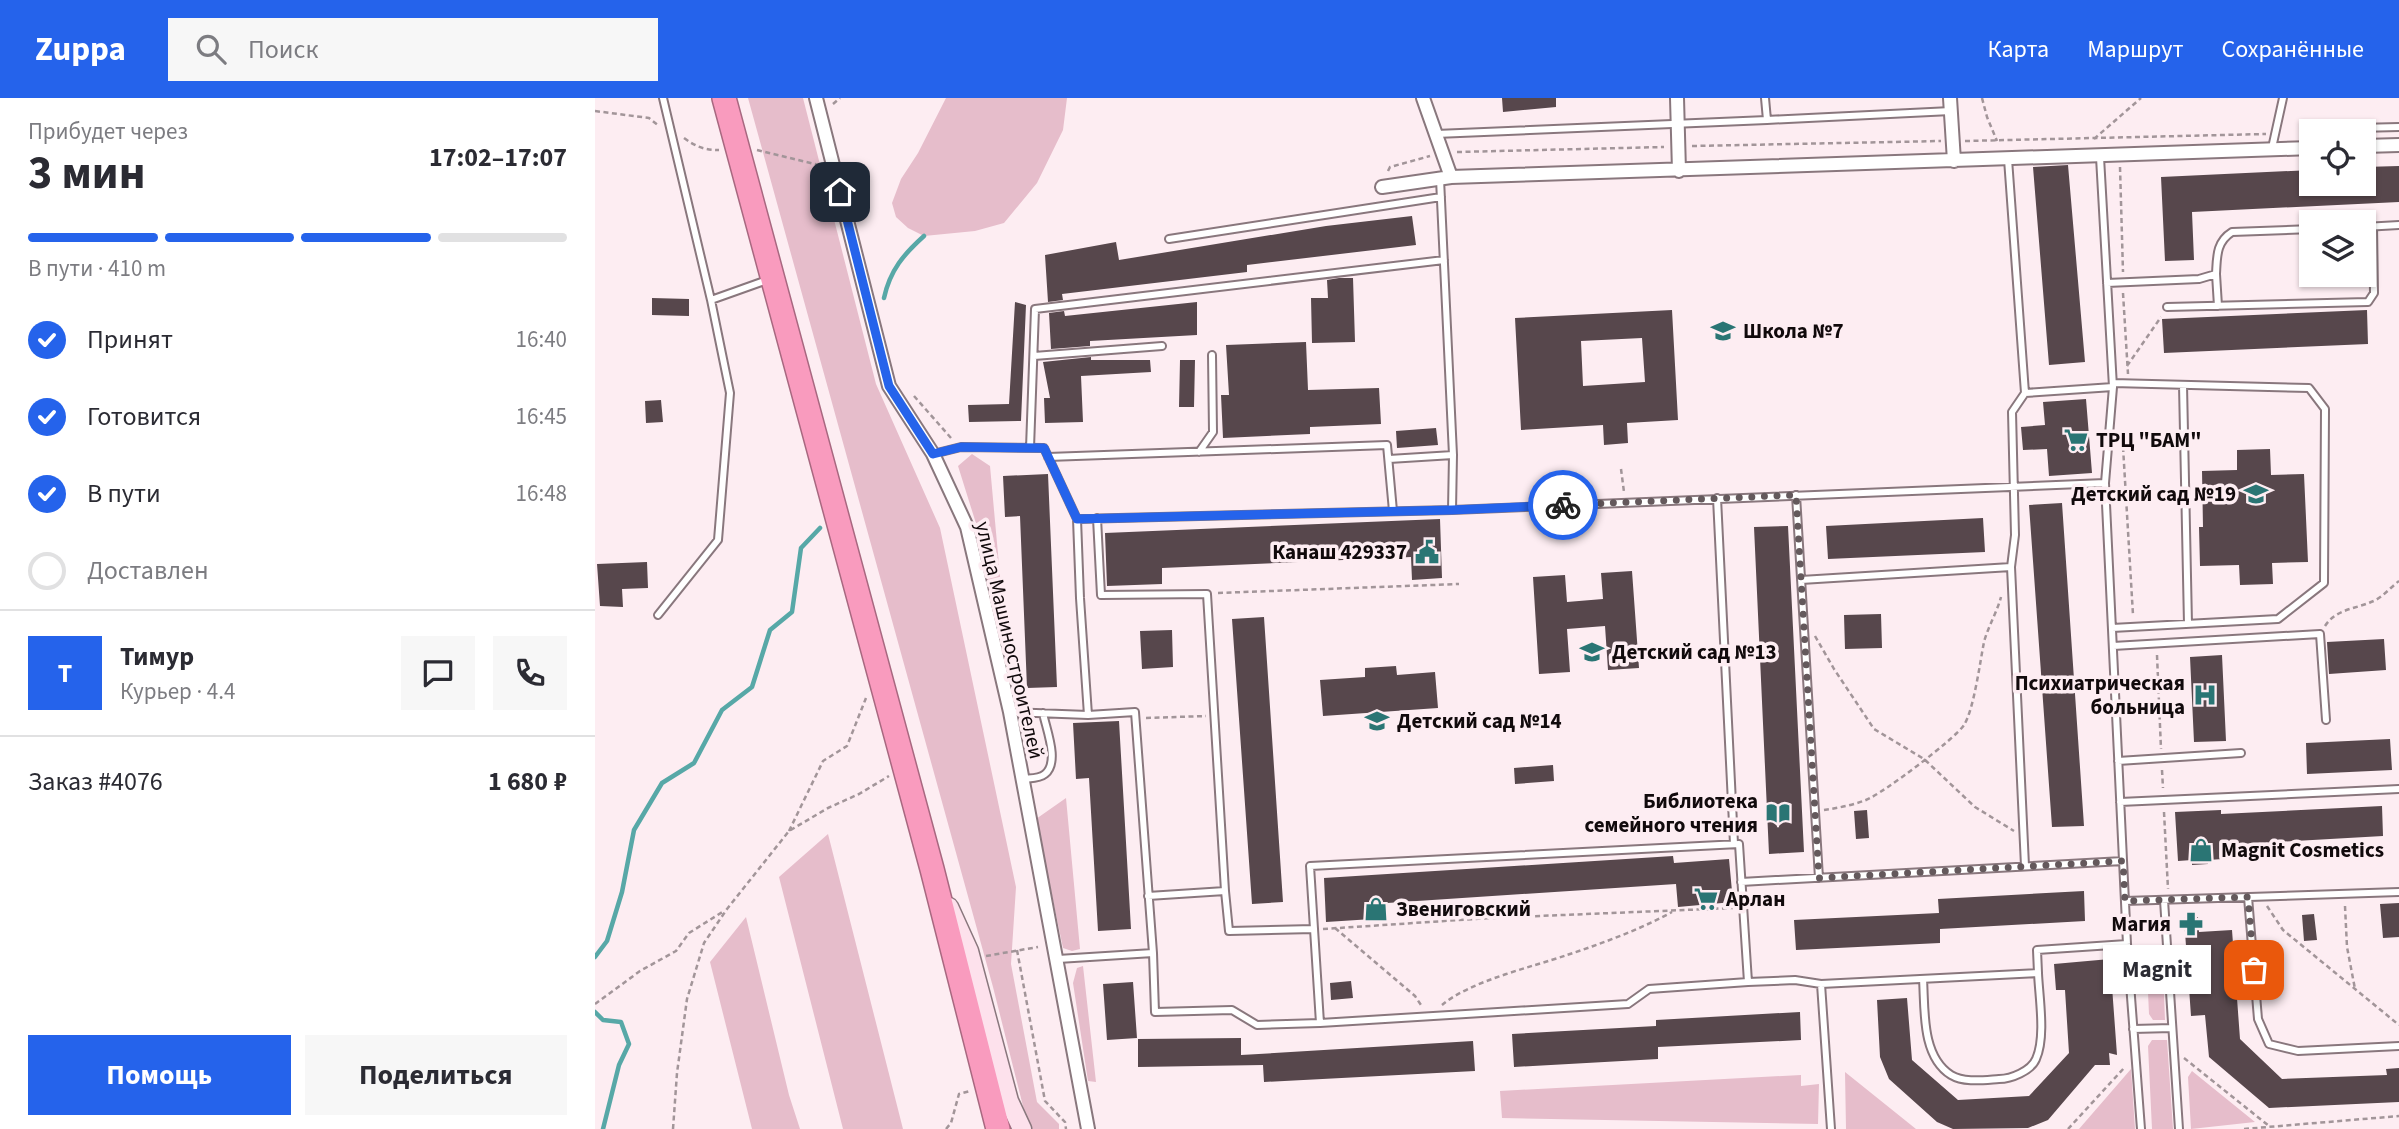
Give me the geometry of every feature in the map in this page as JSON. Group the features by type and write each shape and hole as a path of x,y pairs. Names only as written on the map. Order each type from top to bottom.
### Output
{"highway":[{"path":"723,98 932,869 998,1129"}],"main road":[{"path":"932,869 969,951 1009,1101 1022,1129"}],"street":[{"name":"улица Машиностроителей","path":"816,98 889,386 933,454 967,527 1010,712 1058,960 1087,1129"},
{"path":"1423,98 1444,152 1445,178"},
{"path":"1678,98 1679,171"},
{"path":"1951,104 1954,161"},
{"path":"2376,146 2399,145"},
{"path":"1382,187 1445,178 2299,149"}],"lane":[{"path":"658,615 718,540 730,393 663,98"},
{"path":"1765,98 1767,120"},
{"path":"2272,150 2283,98"},
{"path":"1436,134 1767,120 1951,104"},
{"path":"2376,128 2399,127"},
{"path":"2101,157 2113,385 2105,482 2127,944 2141,1129"},
{"path":"2008,159 2025,393 2012,412 2015,535 2011,567 2025,866"},
{"path":"1445,178 1441,197 1453,455 1452,510"},
{"path":"1169,239 1441,197"},
{"path":"2376,226 2399,225"},
{"path":"2218,306 2215,274 2219,246 2223,238 2232,232 2299,229"},
{"path":"1030,448 1035,309 1444,260"},
{"path":"2107,283 2199,279 2215,274"},
{"path":"711,300 772,279"},
{"path":"2167,307 2368,302 2374,293 2374,287"},
{"path":"1034,356 1162,346"},
{"path":"1199,452 1213,432 1212,355"},
{"path":"2025,393 2128,384 2309,388 2325,409 2324,583 2278,619 2112,628"},
{"path":"2183,385 2187,624"},
{"path":"1048,457 1388,445 1393,511"},
{"path":"933,454 961,447 1044,448 1077,519 1088,715"},
{"path":"1388,459 1453,455"},
{"path":"1077,519 1452,510 2105,482"},
{"path":"1796,495 1819,878"},
{"path":"1717,498 1734,844"},
{"path":"1097,518 1101,595 1207,594 1229,931 1314,929"},
{"path":"1801,580 2011,567"},
{"path":"2113,646 2320,634 2326,720"},
{"path":"1010,712 1088,715 1135,712 1155,1012 1232,1010 1257,1025 1320,1023 1628,1004 1649,989 1748,982 1795,980 1821,984 2038,973"},
{"path":"1023,779 1041,776 1052,763 1043,713"},
{"path":"2118,761 2241,753"},
{"path":"2120,802 2399,789"},
{"path":"1320,1023 1310,866 1738,844 1748,982"},
{"path":"1741,882 2123,861"},
{"path":"1148,896 1225,891"},
{"path":"2125,901 2399,892"},
{"path":"2248,897 2258,1019 2269,1044 2298,1051 2399,1046"},
{"path":"2166,900 2179,1129"},
{"path":"1923,979 1930,1048 1939,1062 1951,1075 1968,1080 2003,1079 2020,1074 2035,1061 2041,1037 2036,950 2127,944"},
{"path":"1058,960 1153,953"},
{"path":"1821,984 1831,1129"},
{"path":"2133,1029 2172,1028"}],"path":[{"path":"830,98 830,106 841,98"},
{"path":"1982,98 1997,141"},
{"path":"2094,138 2141,98"},
{"path":"1382,187 1390,167 1444,152 2275,134"},
{"path":"737,150 750,148 834,167"},
{"path":"2120,167 2128,384"},
{"path":"2127,366 2167,307"},
{"path":"912,394 942,430 961,447"},
{"path":"2121,420 2133,627"},
{"path":"1621,468 1624,496"},
{"path":"1815,812 1867,800 1954,737 1965,723 1980,670 1985,640 2011,567"},
{"path":"2320,634 2330,619 2351,607 2374,602 2399,581"},
{"path":"1207,594 1459,584"},
{"path":"1803,615 1834,669 1874,729 1924,759 1975,807 2024,837"},
{"path":"2155,645 2162,758 2166,900"},
{"path":"673,1129 687,999 704,943 727,909 789,831 823,761 847,746 863,704 879,674"},
{"path":"1135,718 1214,716"},
{"path":"789,831 828,808 859,794 904,766"},
{"path":"2345,894 2347,947 2355,989"},
{"path":"2261,897 2283,930 2399,1025"},
{"path":"1314,929 1490,918 1743,908"},
{"path":"596,1003 640,971 675,951 689,933 727,909"},
{"path":"1335,928 1415,996 1429,1016 1453,996 1526,967 1651,924 1675,911"},
{"path":"983,956 1054,944"},
{"path":"1017,950 1045,1101 1065,1122 1066,1129"},
{"path":"2174,1049 2269,1126"},
{"path":"2068,1129 2135,1055"},
{"path":"946,1129 951,1124 959,1094 987,1087"},
{"path":"2244,1129 2399,1116"}],"shaded area":[{"path":"748,98 803,98 876,384 940,528 1016,887 1011,964 1037,1102 1059,1124 1059,1129 1032,1129 1028,1126 993,987"},
{"path":"946,98 1067,98 1063,130 1037,183 1004,223 975,231 924,236 908,228 896,217 892,203 901,179 918,153"},
{"path":"972,454 990,466 1008,664 1003,662 985,579 979,533 958,466"},
{"path":"1066,798 1080,949 1072,951 1063,948 1036,819"},
{"path":"828,834 903,1129 843,1129 779,877"},
{"path":"746,917 789,1095 800,1129 752,1129 710,962"},
{"path":"1083,966 1096,1082 1088,1081 1073,983 1077,968"},
{"path":"2163,970 2165,1020 2153,1020 2149,1014 2147,971"},
{"path":"2152,1040 2167,1040 2173,1129 2152,1129 2148,1046"},
{"path":"2131,1069 2135,1129 2079,1129"},
{"path":"2192,1071 2255,1122 2191,1129 2188,1077"},
{"path":"1845,1072 1916,1129 1846,1129"},
{"path":"1801,1075 1801,1086 1819,1084 1818,1124 1502,1118 1500,1091"}],"building":[{"path":"1502,98 1556,98 1556,107 1503,112"},
{"path":"2068,165 2085,362 2049,365 2033,167"},
{"path":"2399,166 2399,202 2192,212 2194,260 2165,261 2161,177 2299,171 2299,196 2376,196 2376,167"},
{"path":"1412,216 1416,245 1247,265 1247,272 1062,294 1063,300 1048,302 1045,255 1116,242 1119,260 1326,226"},
{"path":"1353,278 1355,342 1312,343 1311,298 1328,298 1327,280"},
{"path":"652,298 689,299 689,316 652,315"},
{"path":"1015,302 1026,305 1021,421 969,422 968,405 1009,404"},
{"path":"1197,302 1197,335 1090,341 1090,346 1051,349 1049,313 1064,311 1065,316"},
{"path":"1672,310 1678,420 1627,423 1628,443 1604,445 1603,425 1521,430 1515,318","holes":["1642,338 1645,382 1583,386 1581,341"]},
{"path":"2367,310 2368,344 2164,353 2162,319"},
{"path":"1306,342 1308,390 1379,388 1381,424 1310,427 1310,434 1223,438 1221,395 1229,395 1226,345"},
{"path":"1091,357 1091,360 1150,360 1151,372 1081,376 1083,422 1045,423 1044,398 1050,398 1043,362"},
{"path":"1180,360 1195,360 1194,407 1179,407"},
{"path":"2086,399 2092,473 2049,476 2047,449 2023,450 2021,427 2045,425 2043,402"},
{"path":"661,400 663,422 646,423 645,401"},
{"path":"1436,428 1438,445 1397,448 1396,431"},
{"path":"2270,449 2271,475 2304,474 2308,562 2272,563 2273,584 2240,585 2239,565 2200,566 2199,527 2203,527 2202,471 2237,470 2237,450"},
{"path":"1048,474 1057,687 1027,688 1020,516 1005,517 1003,476"},
{"path":"2062,503 2084,826 2052,827 2029,505"},
{"path":"1983,518 1985,552 1828,559 1826,526"},
{"path":"1440,519 1442,578 1412,580 1411,557 1162,568 1162,584 1107,586 1105,533"},
{"path":"1788,526 1804,852 1769,854 1754,527"},
{"path":"647,562 648,588 622,589 623,607 600,606 597,564"},
{"path":"1632,571 1639,668 1608,670 1605,626 1567,629 1570,672 1539,674 1533,577 1565,575 1567,602 1603,599 1601,573"},
{"path":"1881,614 1882,648 1845,649 1844,615"},
{"path":"1264,617 1283,902 1252,904 1232,619"},
{"path":"1172,630 1173,667 1142,669 1140,631"},
{"path":"2384,639 2386,670 2329,674 2327,642"},
{"path":"2222,655 2226,741 2194,742 2190,657"},
{"path":"1396,666 1397,675 1435,672 1438,708 1323,716 1320,680 1365,677 1365,668"},
{"path":"1119,721 1131,929 1098,931 1089,778 1076,779 1073,723"},
{"path":"2390,739 2392,770 2307,774 2306,743"},
{"path":"1553,765 1554,781 1515,784 1514,768"},
{"path":"2382,806 2383,836 2222,845 2223,859 2192,865 2192,860 2178,861 2175,812 2221,810 2221,814"},
{"path":"1867,810 1869,838 1856,839 1854,811"},
{"path":"1673,856 1674,863 1729,859 1733,902 1678,907 1676,884 1387,903 1388,918 1326,922 1324,878"},
{"path":"2084,891 2085,921 1940,929 1940,943 1796,950 1794,920 1939,913 1938,899"},
{"path":"2399,903 2399,937 2383,938 2380,904"},
{"path":"2314,914 2317,940 2304,941 2302,915"},
{"path":"2198,917 2199,932 2232,930 2240,1039 2282,1079 2387,1075 2386,1069 2399,1068 2399,1102 2269,1108 2209,1057 2205,1015 2191,1016 2184,918"},
{"path":"2110,959 2117,1055 2109,1053 2110,1065 2095,1065 2048,1120 2028,1128 1953,1129 1937,1122 1889,1079 1880,1057 1877,1000 1907,998 1912,1060 1958,1100 2029,1096 2069,1053 2065,990 2056,990 2054,964"},
{"path":"1351,981 1353,998 1331,1000 1330,983"},
{"path":"1133,982 1137,1038 1107,1040 1103,984"},
{"path":"1800,1012 1801,1040 1658,1047 1658,1059 1514,1067 1512,1034 1656,1026 1656,1020"},
{"path":"1241,1038 1241,1055 1473,1041 1475,1071 1264,1082 1263,1065 1138,1067 1138,1039"}],"waterway":[{"path":"884,298 899,263 924,236"},
{"path":"595,957 607,941 622,892 634,830 662,783 694,763 722,710 752,687 770,630 792,612 801,548 820,528"},
{"path":"595,1012 603,1020 621,1022 629,1044 619,1065 603,1129"}],"way so far":[{"path":"1563,505 1796,495 1819,878 2123,861 2125,901 2248,897 2254,970"}],"place":[{"name":"Школа №7","path":"1723,331"},
{"name":"ТРЦ \"БАМ\"","path":"2076,440"},
{"name":"Детский сад №19","path":"2256,494"},
{"name":"Канаш 429337","path":"1427,552"},
{"name":"Детский сад №13","path":"1592,652"},
{"name":"Психиатрическая больница","path":"2205,695"},
{"name":"Детский сад №14","path":"1377,721"},
{"name":"Библиотека семейного чтения","path":"1778,813"},
{"name":"Magnit Cosmetics","path":"2201,850"},
{"name":"Арлан","path":"1706,899"},
{"name":"Звениговский","path":"1376,909"},
{"name":"Магия","path":"2191,924"},
{"name":"Magnit","path":"2254,970"}],"route":[{"path":"840,192 889,386 933,454 961,447 1044,448 1077,519 1563,505"}]}
